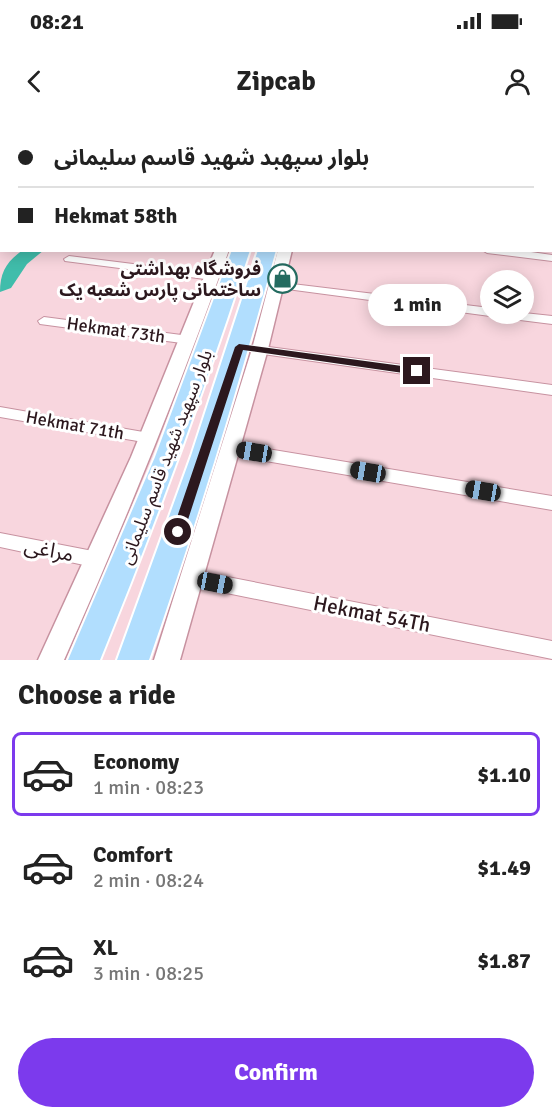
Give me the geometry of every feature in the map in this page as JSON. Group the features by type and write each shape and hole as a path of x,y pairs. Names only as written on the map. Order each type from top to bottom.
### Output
{"main road":[{"name":"بلوار سپهبد شهید قاسم سلیمانی","path":"85,657 124,566 210,311 241,252"},
{"name":"بلوار سپهبد شهید قاسم سلیمانی","path":"133,660 250,348 267,252"}],"street":[{"path":"85,657 54,654 98,560 189,340 210,311 213,276 221,252"},
{"path":"166,660 231,449 250,348 276,285 284,252"},
{"path":"503,252 552,258"},
{"path":"69,259 213,276"},
{"path":"276,285 480,311"},
{"path":"534,318 552,320"},
{"name":"Hekmat 73th","path":"44,321 189,340"},
{"path":"250,348 552,390"},
{"name":"Hekmat 71th","path":"0,412 149,438"},
{"path":"231,449 552,503"},
{"name":"مراغی","path":"0,540 98,560"},
{"name":"Hekmat 54Th","path":"192,578 552,650"}],"waterway":[{"path":"0,286 4,284 21,260 33,252"}],"place":[{"name":"فروشگاه بهداشتی ساختمانی پارس شعبه یک","path":"282,279"}],"route":[{"path":"178,532 239,347 417,371"}]}
